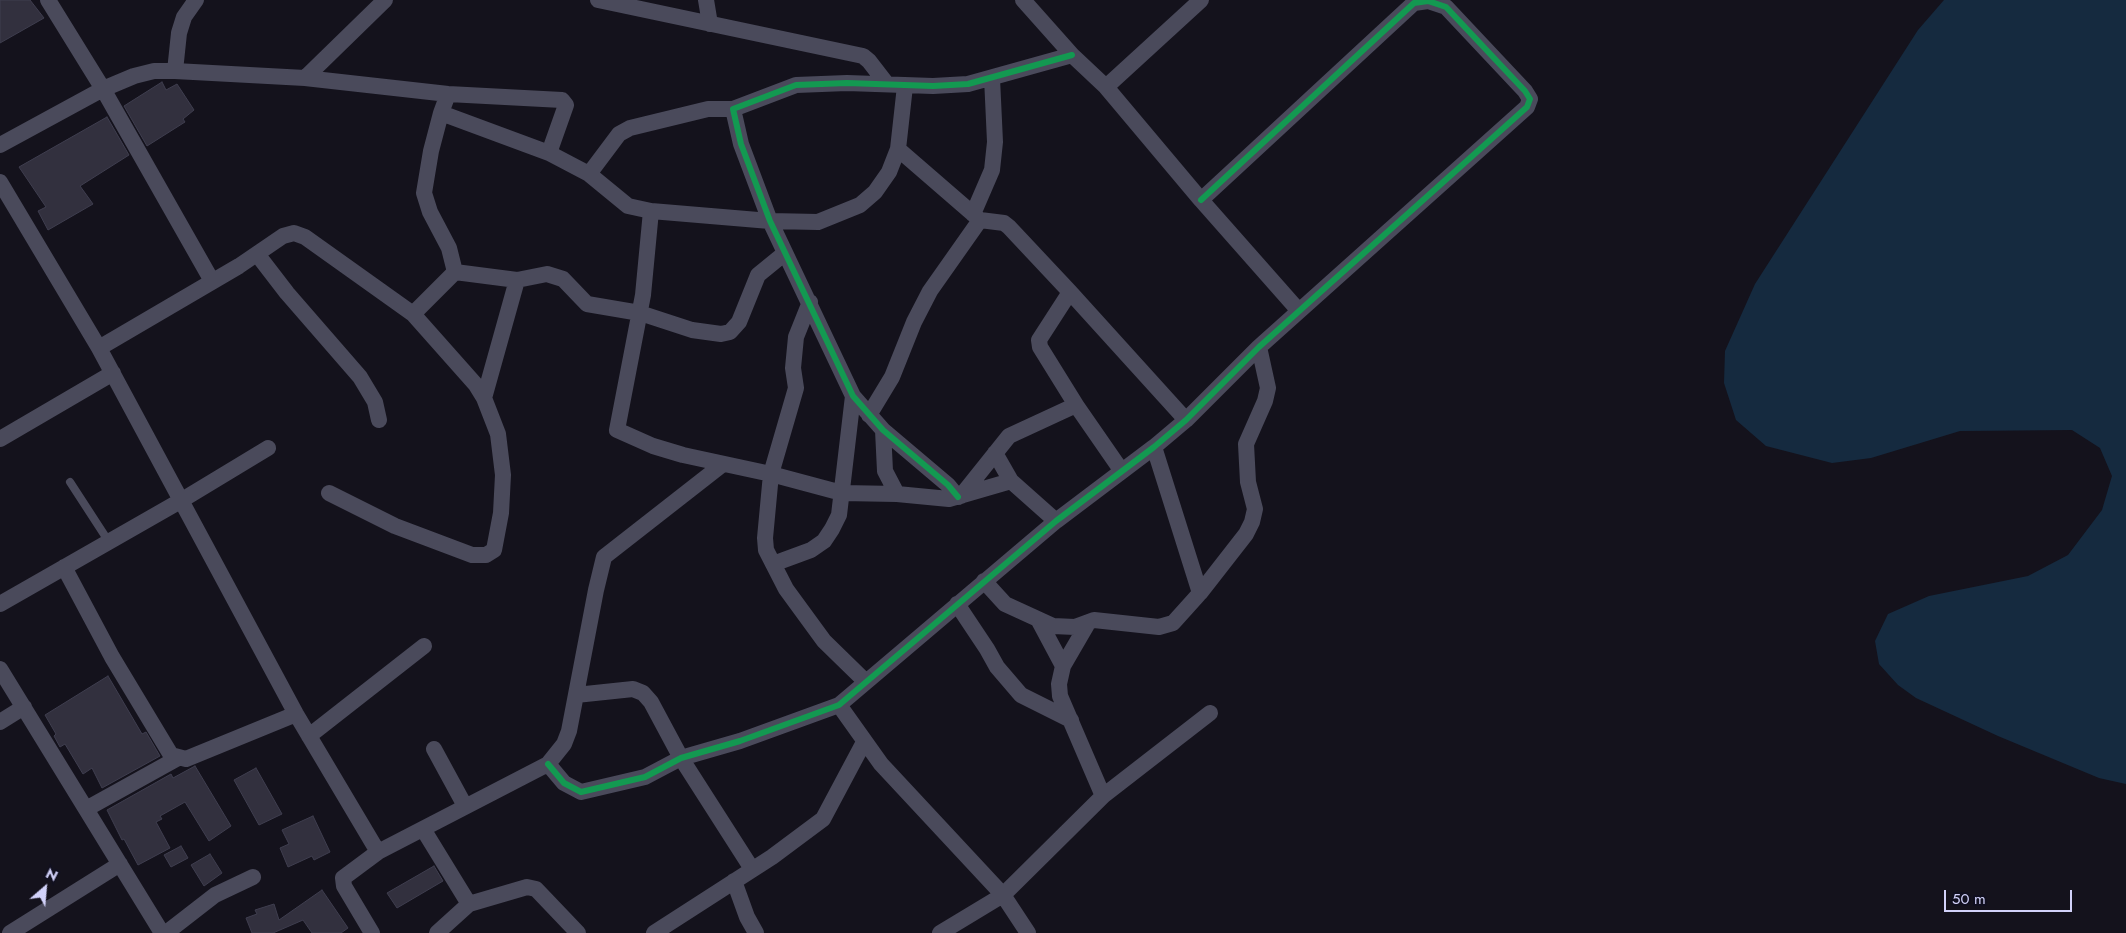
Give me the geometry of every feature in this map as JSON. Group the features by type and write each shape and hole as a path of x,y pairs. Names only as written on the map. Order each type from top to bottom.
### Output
{"street":[{"path":"48,0 103,89 212,281"},
{"path":"175,71 182,25 196,0"},
{"path":"598,0 863,56 870,60 886,84"},
{"path":"706,0 710,24"},
{"path":"1023,0 1072,55 1106,88 1299,311"},
{"path":"1106,88 1201,0"},
{"path":"548,764 564,783 581,792 645,777 681,758 740,741 839,705 1056,521 1121,470 1154,447 1186,420 1259,347 1527,107 1530,99 1526,91 1446,6 1428,1 1414,3 1201,200"},
{"path":"305,78 377,2"},
{"path":"589,174 619,134 630,128 708,109 733,108 796,85 886,84 905,86 968,84 1072,55"},
{"path":"0,146 103,89 134,76 154,71 175,71 305,78 448,94 566,101 549,153"},
{"path":"869,415 892,377 914,322 930,291 976,217 992,170 995,142 992,78"},
{"path":"441,113 549,153 589,174 624,204 651,210 770,221 818,222 860,205 875,192 884,178 898,149 905,86"},
{"path":"448,94 431,151 424,193 430,212 449,248 455,272"},
{"path":"733,108 741,144 770,221 853,396 883,430 948,485 959,497"},
{"path":"898,149 976,217 1004,223 1070,292 1186,420"},
{"path":"0,182 99,348 296,714 378,852"},
{"path":"651,210 640,313 617,430 652,446 842,493 897,494 938,500 959,497 1011,481"},
{"path":"99,348 257,254 283,236 294,233 305,237 412,314 467,374 484,398 498,434 503,475 501,513 494,550 486,555 472,555 395,526 329,494"},
{"path":"455,272 517,280 547,274 563,279 587,304 640,313 692,330 721,334 730,332 739,322 754,280 785,253"},
{"path":"257,254 360,377 375,402 379,420"},
{"path":"412,314 455,272"},
{"path":"484,398 517,280"},
{"path":"1070,292 1039,340 1040,347 1076,405 1121,470"},
{"path":"810,302 796,337 794,368 796,388 771,474 765,538 766,550 786,588 824,641 866,682"},
{"path":"984,581 1005,604 1038,621 1061,627 1075,627 1101,620 1159,627 1173,623 1200,593 1246,534 1252,522 1255,509 1248,482 1246,444 1265,401 1268,388 1259,347"},
{"path":"1,435 113,373"},
{"path":"773,564 811,550 824,541 839,515 853,396"},
{"path":"959,497 1009,436 1076,405"},
{"path":"883,430 885,471 897,494"},
{"path":"1154,447 1200,593"},
{"path":"0,604 182,500 268,448"},
{"path":"995,453 1011,481 1056,521"},
{"path":"372,933 344,886 343,878 378,852 548,764 566,739 604,557 723,464"},
{"path":"869,494 885,471"},
{"path":"64,568 112,657 171,755 186,759 296,714"},
{"path":"958,604 997,667 1021,695 1071,720"},
{"path":"1038,621 1063,666"},
{"path":"1088,623 1063,666 1059,684 1060,696 1103,796"},
{"path":"309,736 424,646"},
{"path":"0,669 164,933 215,895 253,877"},
{"path":"576,695 633,689 642,692 651,702 681,758 752,869"},
{"path":"839,705 885,769 1003,895 1028,933"},
{"path":"0,722 24,707"},
{"path":"940,933 1003,895 1103,796 1210,712"},
{"path":"654,933 752,869 823,819 864,742"},
{"path":"434,749 465,806"},
{"path":"86,809 178,758"},
{"path":"423,829 469,904"},
{"path":"10,933 120,864"},
{"path":"734,881 747,917 756,933"},
{"path":"438,933 469,904 527,887 536,889 578,933"}],"lane":[{"path":"70,482 109,542"}],"water":[{"path":"1944,0 2126,0 2126,784 2099,778 1998,736 1916,698 1898,685 1879,664 1875,641 1888,614 1929,596 2028,576 2068,555 2102,510 2112,476 2100,448 2072,430 1960,431 1871,458 1832,463 1766,446 1736,420 1724,383 1725,351 1755,284 1918,30"}],"building":[{"path":"0,0 30,0 44,18 0,43"},
{"path":"162,82 166,90 177,84 194,110 183,119 185,122 147,146 124,106"},
{"path":"107,117 129,155 80,186 93,204 48,230 38,211 46,207 19,167"},
{"path":"108,676 142,734 146,732 160,756 102,788 92,768 83,774 65,744 60,747 54,736 56,734 45,715"},
{"path":"195,766 231,826 209,841 185,802 160,816 162,819 156,822 170,848 138,865 124,839 122,840 107,810 171,774 173,778"},
{"path":"256,768 282,814 259,825 234,780"},
{"path":"313,816 330,852 314,860 312,856 288,867 280,848 289,844 282,830"},
{"path":"181,846 188,858 171,867 164,855"},
{"path":"210,854 222,873 204,886 191,865"},
{"path":"434,866 443,881 397,908 387,893"},
{"path":"322,890 348,928 341,933 312,933 303,920 273,933 252,933 246,918 257,914 255,910 274,904 279,920"}],"cycle path":[{"path":"548,764 564,783 581,792 645,777 681,758 740,741 839,705 1056,521 1154,447 1186,420 1259,347 1527,107 1530,99 1525,91 1446,7 1428,1 1414,3 1201,200"},
{"path":"958,497 948,485 883,430 853,396 770,221 741,144 733,109 796,85 847,83 933,86 968,84 1072,55"}]}
